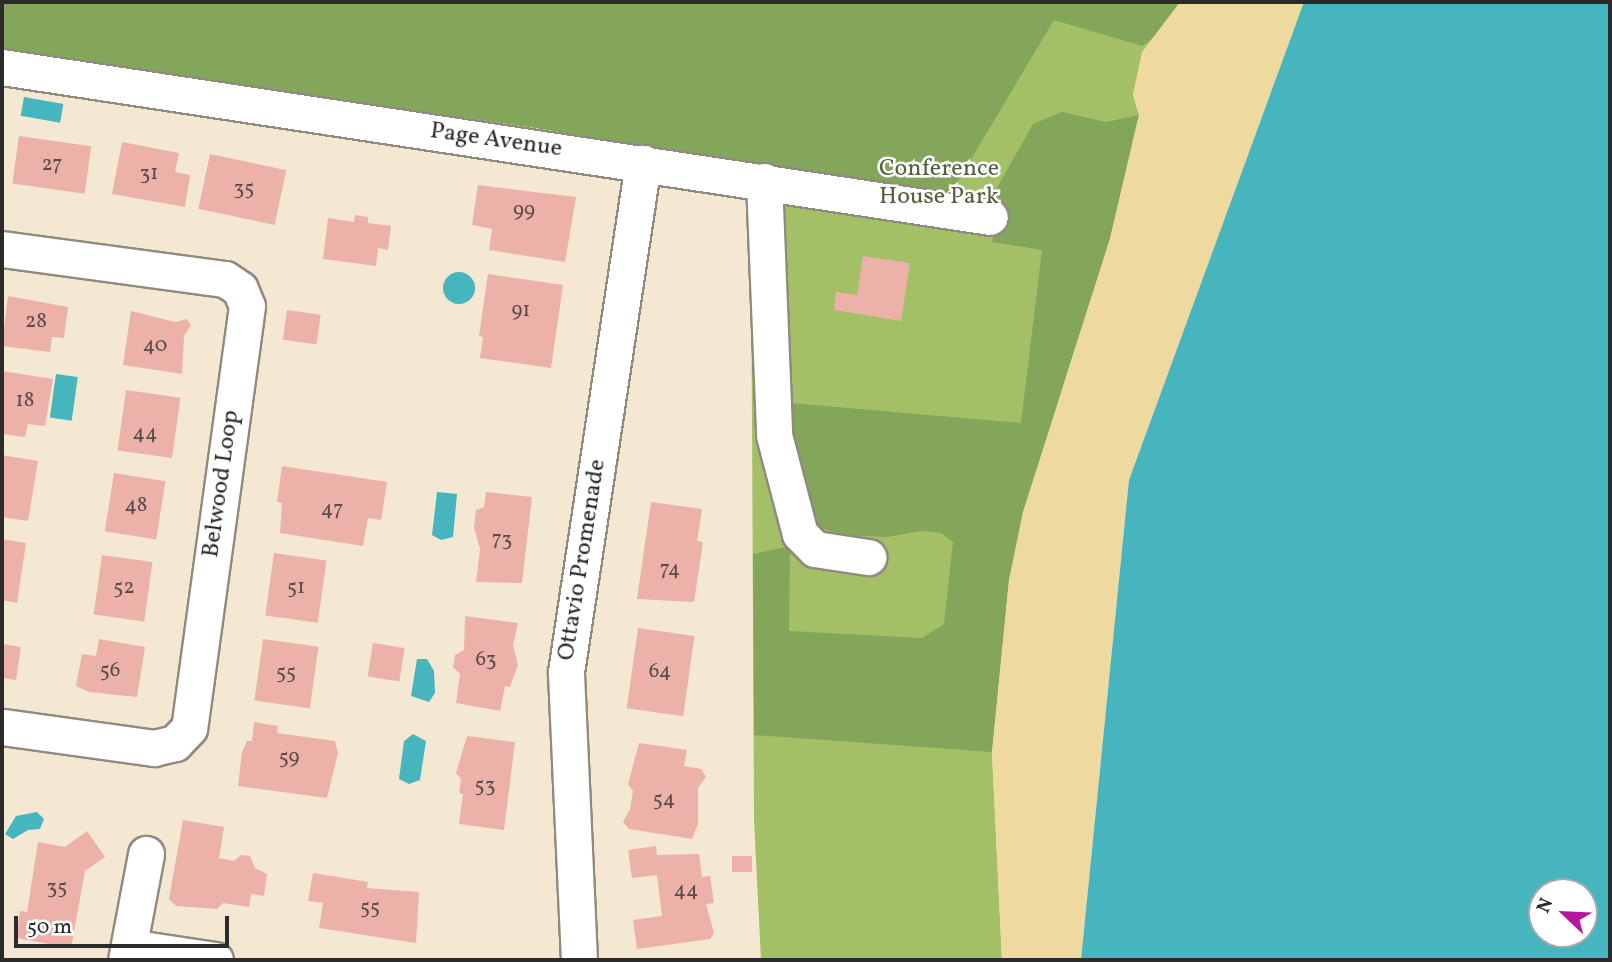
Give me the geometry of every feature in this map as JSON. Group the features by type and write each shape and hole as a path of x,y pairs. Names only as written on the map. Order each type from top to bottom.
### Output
{"street":[{"name":"Page Avenue","path":"2,67 990,217"},
{"name":"Ottavio Promenade","path":"579,960 566,672 643,163"},
{"path":"764,181 774,435 800,534 815,549 868,556"},
{"name":"Belwood Loop","path":"2,249 225,279 240,289 247,306 189,728 175,743 154,748 2,727"},
{"path":"146,854 127,954 215,960"}],"green space":[{"name":"Conference House Park","path":"2,2 1180,2 1149,44 1133,94 1139,115 1009,580 992,752 1002,960 761,960 754,820 751,228 759,167 536,128 151,72"},
{"path":"2,2 1180,2 1162,31 1142,46 1054,20 958,181 947,192 930,194 536,128 2,52"},
{"path":"1062,112 1106,122 1139,115 1110,239 1023,512 1009,580 992,752 754,735 753,554 790,546 789,631 922,638 944,624 953,542 941,533 922,531 887,537 840,535 815,525 779,402 1021,423 1042,250 992,242 999,204 989,202 1033,124"}],"sand":[{"path":"1180,2 1304,2 1129,480 1081,960 1002,960 992,752 1009,580 1023,512 1110,239 1139,115 1133,94 1142,52"}],"water":[{"path":"1304,2 1610,2 1610,960 1081,960 1129,480"},
{"path":"24,97 63,104 60,123 21,116"},
{"path":"459,272 470,277 475,288 470,299 459,304 448,299 443,288 448,277"},
{"path":"56,374 78,377 72,421 50,418"},
{"path":"437,492 457,494 453,537 441,540 432,535"},
{"path":"417,659 427,659 434,671 435,693 429,702 411,696"},
{"path":"413,734 426,741 420,780 409,784 399,779 404,741"},
{"path":"37,812 44,819 40,829 28,830 13,839 5,834 16,816"}],"building":[{"path":"19,136 91,146 85,194 12,184"},
{"path":"122,142 179,153 175,172 190,175 185,207 112,194"},
{"path":"210,154 286,170 275,225 198,209"},
{"path":"478,185 576,197 565,262 489,250 492,229 472,225"},
{"path":"355,215 368,217 368,223 391,226 388,250 378,248 376,266 323,259 328,218 354,222"},
{"path":"863,256 910,263 901,321 834,310 836,292 857,295"},
{"path":"488,274 563,285 551,368 480,358 483,337 479,336"},
{"path":"8,296 68,307 64,338 52,337 50,352 2,346"},
{"path":"287,310 321,315 316,344 283,340"},
{"path":"131,311 175,322 187,319 191,325 184,336 182,374 123,365"},
{"path":"2,371 53,379 45,426 28,424 25,437 2,434"},
{"path":"126,390 180,398 172,458 118,450"},
{"path":"2,455 38,461 28,521 2,517"},
{"path":"282,466 387,482 381,520 368,518 363,546 280,533 282,503 277,502"},
{"path":"114,473 165,481 156,539 105,531"},
{"path":"486,492 532,497 522,583 476,582 480,549 474,527 476,510 484,507"},
{"path":"651,502 702,509 697,541 703,542 694,602 637,599"},
{"path":"2,539 26,543 17,603 2,600"},
{"path":"274,553 326,560 318,623 265,615"},
{"path":"102,555 153,562 144,622 94,614"},
{"path":"465,616 518,623 513,645 518,665 510,687 505,686 500,711 456,703 460,674 453,667 455,655 464,650"},
{"path":"638,628 694,636 683,716 627,708"},
{"path":"99,639 145,647 137,697 89,692 76,686 82,654 96,656"},
{"path":"263,639 318,647 310,708 254,700"},
{"path":"373,643 405,648 399,682 368,677"},
{"path":"2,644 21,647 16,680 2,678"},
{"path":"254,722 278,726 277,733 335,741 338,753 327,798 238,786 242,752 247,741 252,741"},
{"path":"467,736 515,742 504,830 459,824 463,794 459,793 461,779 456,773"},
{"path":"639,743 687,750 684,766 701,769 706,777 698,788 698,824 692,839 629,829 623,822 630,809 633,791 628,784"},
{"path":"183,820 224,827 219,858 234,861 241,855 250,856 255,868 267,874 264,896 251,894 249,907 223,903 217,909 176,906 169,899"},
{"path":"87,831 105,857 85,871 71,948 16,938 20,911 27,912 38,842 65,847"},
{"path":"656,846 657,855 699,854 702,877 710,876 714,903 706,904 714,933 710,939 637,949 633,920 662,916 657,875 632,878 628,850"},
{"path":"732,856 752,856 752,872 732,872"},
{"path":"313,873 368,882 367,888 419,892 416,943 319,928 323,903 308,901"}]}
